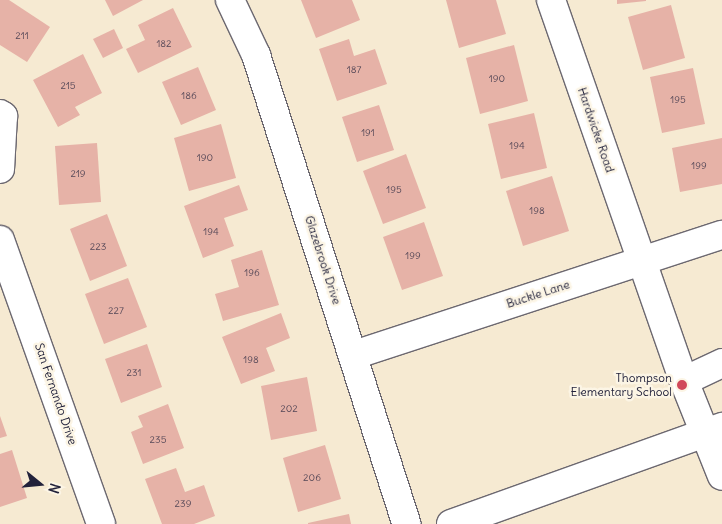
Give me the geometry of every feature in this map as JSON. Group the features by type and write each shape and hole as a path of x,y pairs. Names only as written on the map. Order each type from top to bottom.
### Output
{"street":[{"name":"Glazebrook Drive","path":"230,0 256,54 408,524"},
{"name":"Hardwicke Road","path":"551,0 684,381 713,430 722,476"},
{"path":"0,114 3,116 0,169"},
{"name":"Buckle Lane","path":"354,355 641,259 722,235"},
{"name":"San Fernando Drive","path":"5,252 101,524"},
{"path":"684,381 722,364"},
{"path":"451,524 713,430"}],"building":[{"path":"0,0 9,0 50,27 27,62 0,45"},
{"path":"105,0 143,0 113,16"},
{"path":"301,0 352,0 360,20 316,38"},
{"path":"446,0 496,0 506,34 459,48"},
{"path":"617,0 646,0 646,1 617,4"},
{"path":"671,5 685,58 643,70 628,17"},
{"path":"173,8 192,47 138,73 126,49 145,40 138,25"},
{"path":"114,29 123,48 103,58 93,39"},
{"path":"349,39 354,56 375,49 387,84 337,101 319,49"},
{"path":"514,45 528,101 480,114 466,58"},
{"path":"83,54 102,93 75,107 80,115 58,127 33,80"},
{"path":"198,67 216,110 181,125 162,82"},
{"path":"693,68 705,124 662,133 650,77"},
{"path":"379,105 394,150 357,162 342,117"},
{"path":"534,113 547,168 501,179 488,124"},
{"path":"221,124 236,178 189,191 174,138"},
{"path":"722,138 722,184 680,192 672,148"},
{"path":"97,143 101,202 59,205 55,146"},
{"path":"406,154 426,208 383,224 363,171"},
{"path":"552,176 569,231 523,246 506,191"},
{"path":"239,185 248,210 224,218 234,246 203,258 184,206"},
{"path":"107,214 127,266 90,281 70,229"},
{"path":"424,222 443,276 402,290 383,237"},
{"path":"262,250 279,305 223,321 215,294 239,287 231,260"},
{"path":"128,278 147,327 104,344 85,294"},
{"path":"281,313 290,338 266,348 275,371 241,384 222,337"},
{"path":"147,344 162,387 121,403 105,359"},
{"path":"307,377 317,431 271,440 261,386"},
{"path":"168,404 184,448 143,464 131,432 143,427 138,416"},
{"path":"0,416 7,436 0,438"},
{"path":"325,445 341,499 298,512 283,458"},
{"path":"12,450 27,498 0,507 0,454"},
{"path":"176,468 185,492 204,485 215,516 194,524 162,524 145,479"},
{"path":"349,514 351,524 308,524 308,523"}],"place":[{"name":"Thompson Elementary School","path":"682,385"}]}
